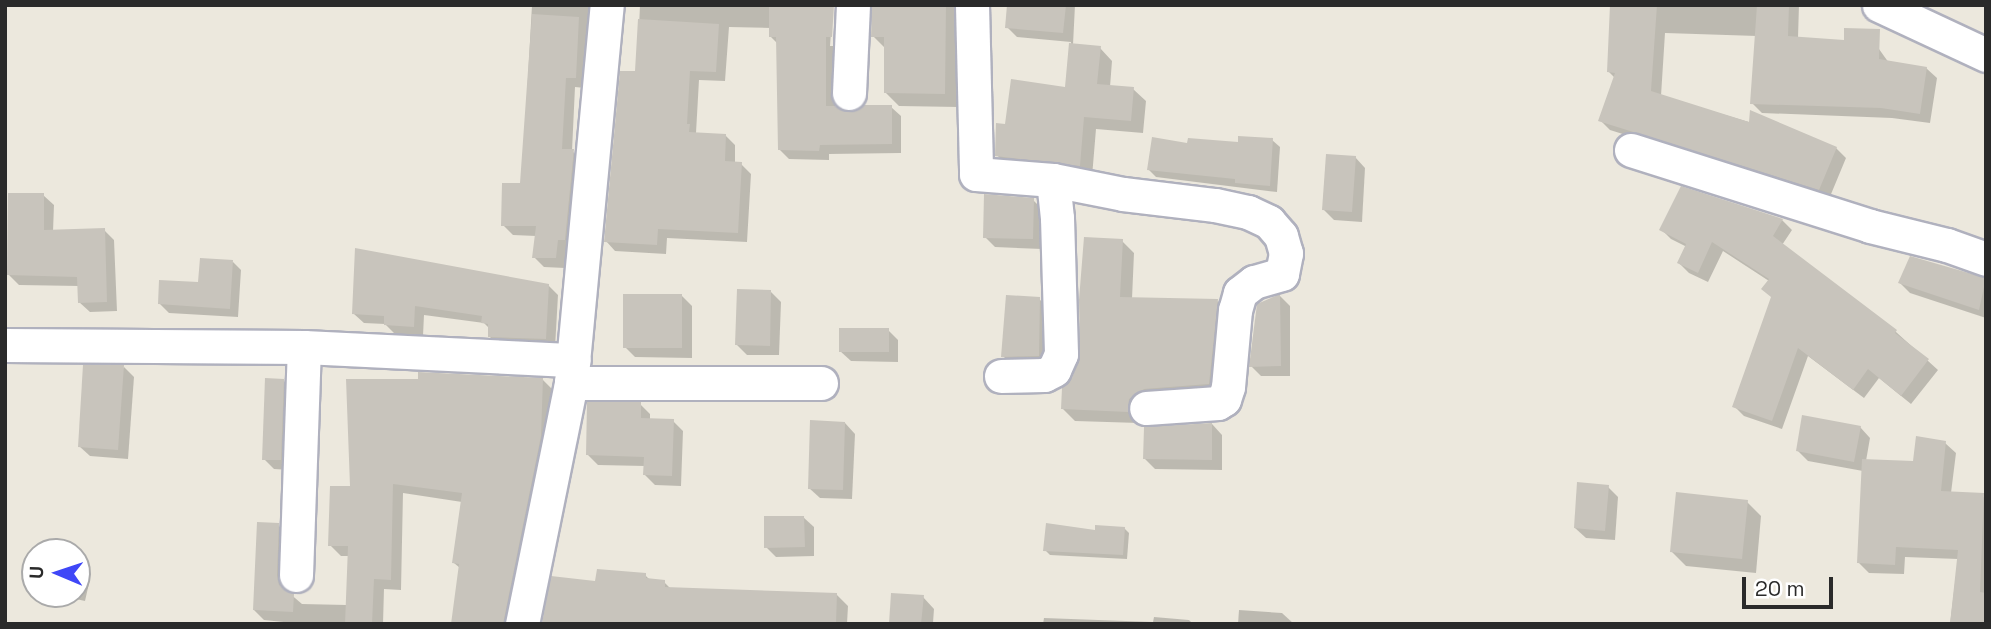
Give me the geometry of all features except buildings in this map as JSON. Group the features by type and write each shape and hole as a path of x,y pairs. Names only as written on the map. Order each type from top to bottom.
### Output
{"street":[{"path":"522,624 572,372 607,5"},
{"path":"849,93 853,5"},
{"path":"972,5 976,174 1053,180 1248,212 1269,222 1281,236 1286,253 1282,274 1245,286 1237,301 1228,387 1224,399 1218,403 1146,408"},
{"path":"1879,5 1986,55"},
{"path":"1631,150 1986,259"},
{"path":"1001,376 1044,375 1054,370 1061,354 1057,218 1053,180"},
{"path":"5,345 304,347 572,372 821,383"},
{"path":"296,575 304,347"}]}
